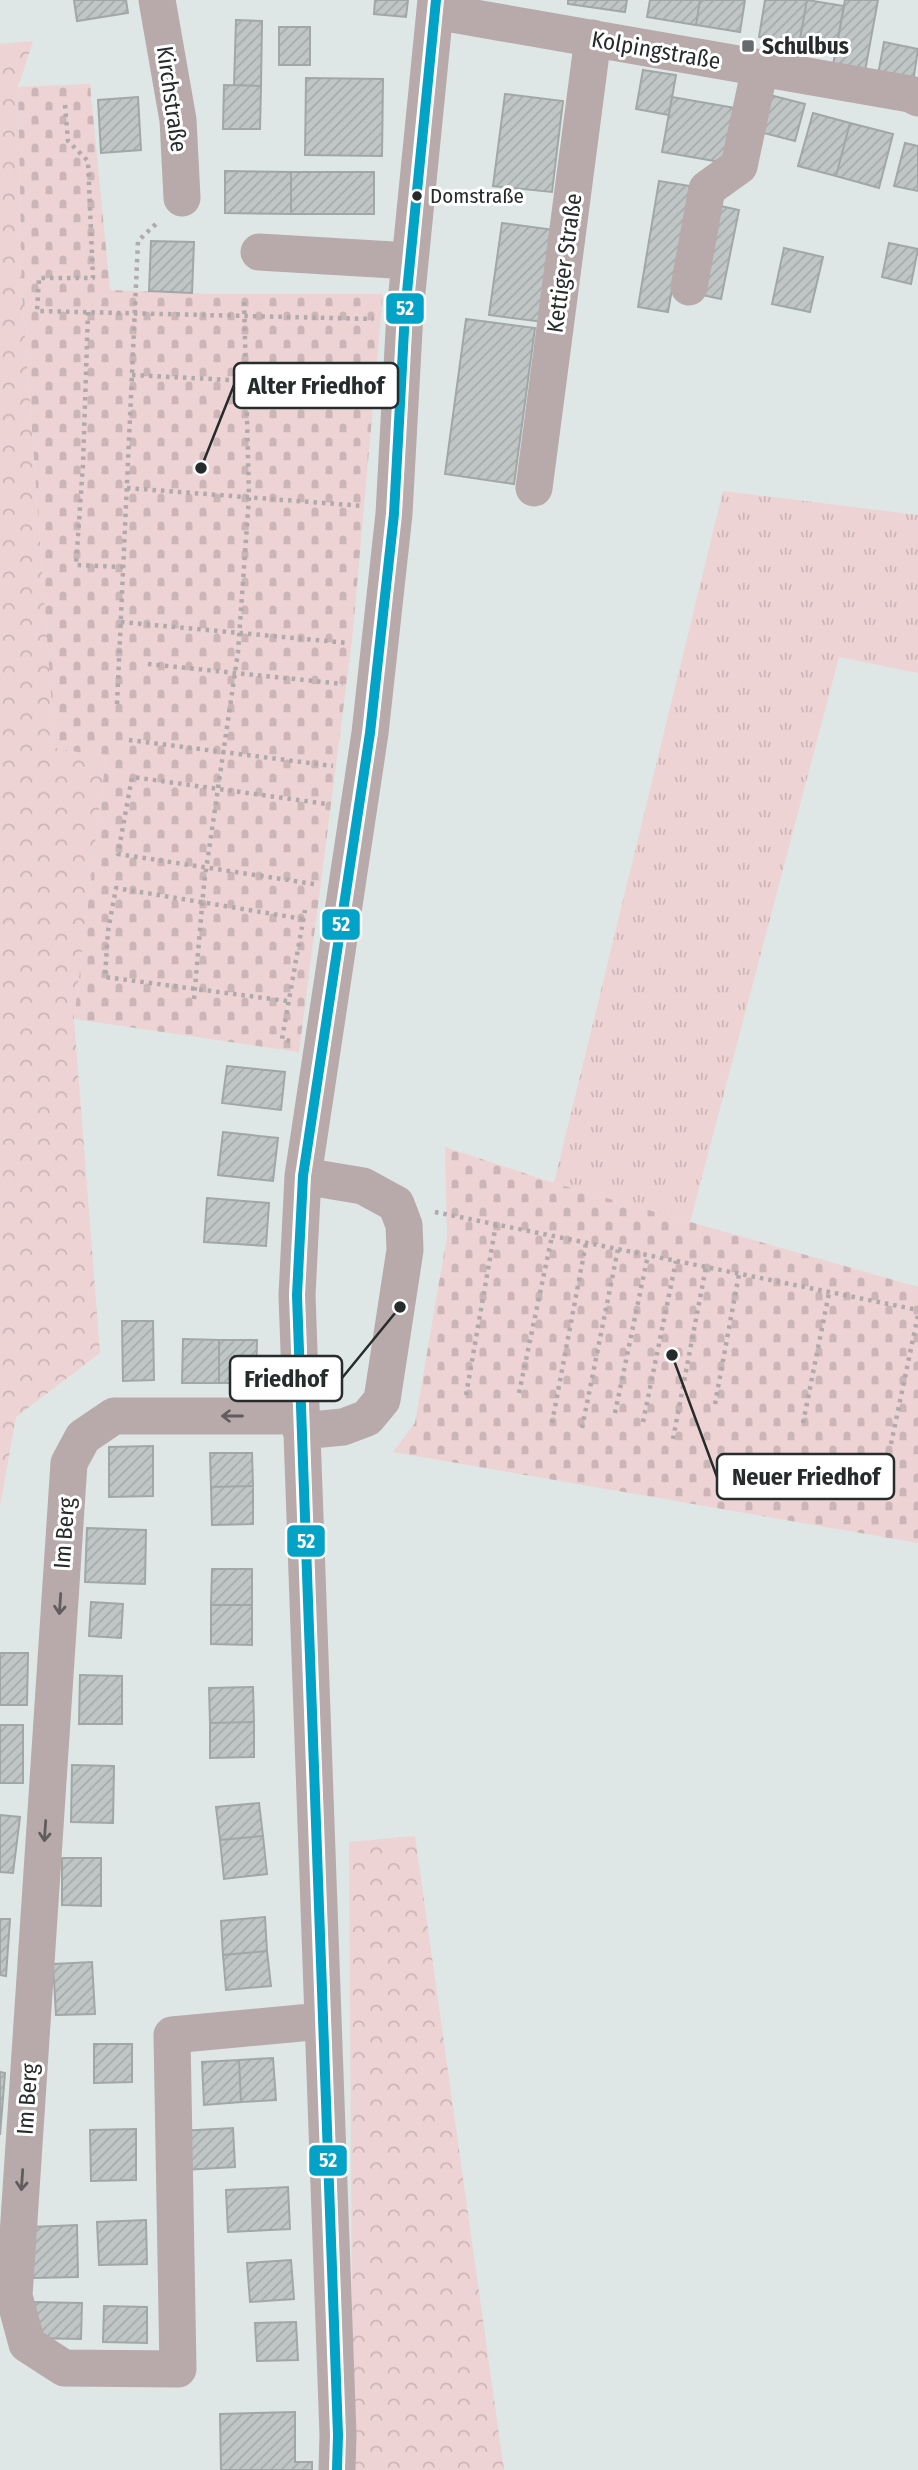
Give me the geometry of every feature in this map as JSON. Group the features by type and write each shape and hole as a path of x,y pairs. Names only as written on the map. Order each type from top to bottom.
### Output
{"street":[{"name":"Kirchstraße","path":"157,0 178,120 182,198"},
{"name":"Kolpingstraße","path":"435,6 593,38 910,94 918,98"},
{"path":"338,2452 297,1295 303,1176 370,733 394,514 404,326 435,6"},
{"name":"Kettiger Straße","path":"534,488 593,38"},
{"path":"689,287 707,189 739,166 760,68"},
{"path":"260,252 410,261"},
{"path":"300,1424 343,1427 368,1418 382,1400 405,1250 404,1225 396,1204 363,1186 303,1176"},
{"name":"Im Berg","path":"300,1424 114,1416 83,1437 69,1463 14,2296 27,2344 65,2368 178,2369 172,2035 322,2021"}],"path":[{"path":"65,105 68,141 88,161 93,278 39,278 37,311 384,319"},
{"path":"117,704 138,241 182,198"},
{"path":"194,999 207,867 235,673 249,497 244,299"},
{"path":"88,312 83,464 76,565 123,567"},
{"path":"132,375 378,387"},
{"path":"127,488 368,506"},
{"path":"121,622 355,644"},
{"path":"148,664 351,684"},
{"path":"130,740 341,767"},
{"path":"322,885 118,854 132,777 336,805"},
{"path":"288,1001 105,977 108,931 116,888 303,919"},
{"path":"396,1204 918,1313 891,1444"},
{"path":"466,1395 496,1224"},
{"path":"519,1393 552,1236"},
{"path":"552,1423 586,1243"},
{"path":"582,1428 618,1249"},
{"path":"615,1413 648,1255"},
{"path":"643,1422 676,1261"},
{"path":"673,1439 706,1267"},
{"path":"715,1404 739,1274"},
{"path":"803,1423 829,1293"}],"green space":[{"path":"33,41 18,87 22,292 55,747 106,756 74,1019 100,1353 16,1417 0,1506 0,44"},
{"path":"90,84 110,290 209,294 383,294 352,641 299,1052 74,1019 106,757 55,748 22,292 18,87"},
{"path":"723,491 918,515 918,673 839,657 690,1222 554,1183"},
{"path":"445,1147 554,1183 918,1287 918,1543 393,1452 415,1423 447,1236"},
{"path":"415,1836 504,2470 353,2470 349,1842"}],"building":[{"path":"74,0 126,0 128,13 77,21"},
{"path":"375,0 408,0 406,17 374,14"},
{"path":"568,0 627,0 625,12 568,4"},
{"path":"650,0 700,0 696,25 647,17"},
{"path":"700,0 745,0 740,32 696,25"},
{"path":"765,0 807,0 799,44 759,37"},
{"path":"807,0 844,6 836,50 799,44"},
{"path":"845,0 878,0 865,71 833,65"},
{"path":"236,20 262,21 261,86 234,85"},
{"path":"279,27 310,27 310,65 279,65"},
{"path":"884,42 918,49 913,82 878,75"},
{"path":"643,70 676,75 669,115 636,109"},
{"path":"306,78 383,79 382,156 305,155"},
{"path":"224,85 261,86 260,129 223,129"},
{"path":"762,93 805,104 795,141 752,130"},
{"path":"505,94 563,101 552,192 493,186"},
{"path":"138,97 141,150 101,153 98,100"},
{"path":"672,97 741,109 732,164 662,152"},
{"path":"813,113 850,123 836,176 798,166"},
{"path":"850,123 893,134 879,188 836,176"},
{"path":"905,143 918,146 918,191 894,186"},
{"path":"225,171 291,172 291,214 225,213"},
{"path":"291,172 374,172 374,214 291,214"},
{"path":"659,181 690,186 668,312 638,307"},
{"path":"716,205 739,210 721,299 698,294"},
{"path":"502,223 555,230 543,322 489,315"},
{"path":"151,241 194,242 192,293 149,291"},
{"path":"889,243 918,249 911,284 882,277"},
{"path":"784,248 823,257 810,312 772,304"},
{"path":"466,319 535,328 514,484 445,474"},
{"path":"227,1066 285,1072 281,1110 222,1103"},
{"path":"223,1132 278,1138 273,1181 218,1175"},
{"path":"207,1198 269,1203 266,1246 204,1242"},
{"path":"122,1321 153,1321 154,1380 123,1381"},
{"path":"183,1339 219,1340 219,1383 182,1383"},
{"path":"219,1340 257,1340 256,1383 219,1383"},
{"path":"153,1446 153,1496 109,1497 109,1447"},
{"path":"210,1453 252,1453 253,1486 211,1487"},
{"path":"253,1486 253,1524 212,1525 211,1487"},
{"path":"87,1528 146,1530 145,1584 85,1582"},
{"path":"212,1569 252,1569 252,1605 211,1605"},
{"path":"91,1602 123,1604 121,1638 89,1636"},
{"path":"211,1605 252,1605 252,1645 211,1644"},
{"path":"0,1653 28,1653 27,1705 0,1705"},
{"path":"80,1675 122,1676 122,1724 79,1724"},
{"path":"253,1687 254,1722 210,1723 209,1688"},
{"path":"254,1722 254,1757 210,1758 210,1723"},
{"path":"0,1725 23,1725 23,1783 0,1783"},
{"path":"72,1765 114,1766 113,1823 71,1822"},
{"path":"259,1803 263,1836 220,1840 216,1807"},
{"path":"0,1815 20,1817 13,1873 0,1872"},
{"path":"263,1836 267,1874 224,1879 220,1840"},
{"path":"62,1858 101,1858 101,1906 62,1905"},
{"path":"265,1917 267,1951 223,1955 221,1921"},
{"path":"0,1919 10,1919 6,1976 0,1975"},
{"path":"267,1951 271,1986 226,1990 223,1955"},
{"path":"92,1962 95,2014 56,2015 53,1964"},
{"path":"94,2044 132,2044 132,2082 94,2083"},
{"path":"273,2058 276,2100 241,2102 239,2060"},
{"path":"239,2060 241,2102 204,2105 202,2062"},
{"path":"0,2072 5,2073 0,2135"},
{"path":"233,2128 235,2167 183,2170 180,2131"},
{"path":"136,2129 136,2180 91,2181 90,2130"},
{"path":"288,2187 290,2229 228,2232 226,2190"},
{"path":"146,2220 147,2264 99,2265 97,2222"},
{"path":"77,2225 78,2277 33,2278 31,2227"},
{"path":"291,2260 294,2299 250,2302 247,2263"},
{"path":"30,2302 82,2303 81,2339 30,2338"},
{"path":"104,2306 147,2307 147,2343 103,2342"},
{"path":"296,2322 298,2360 257,2361 255,2323"},
{"path":"295,2412 295,2462 312,2462 312,2470 221,2470 220,2414"}],"transit line":[{"name":"52","path":"337,2470 338,2435 297,1295 303,1176 370,733 394,514 405,312 436,0"}],"place":[{"name":"Schulbus","path":"748,46"},
{"name":"Domstraße","path":"417,196"},
{"name":"Alter Friedhof","path":"201,468"},
{"name":"Friedhof","path":"400,1307"},
{"name":"Neuer Friedhof","path":"672,1355"}]}
